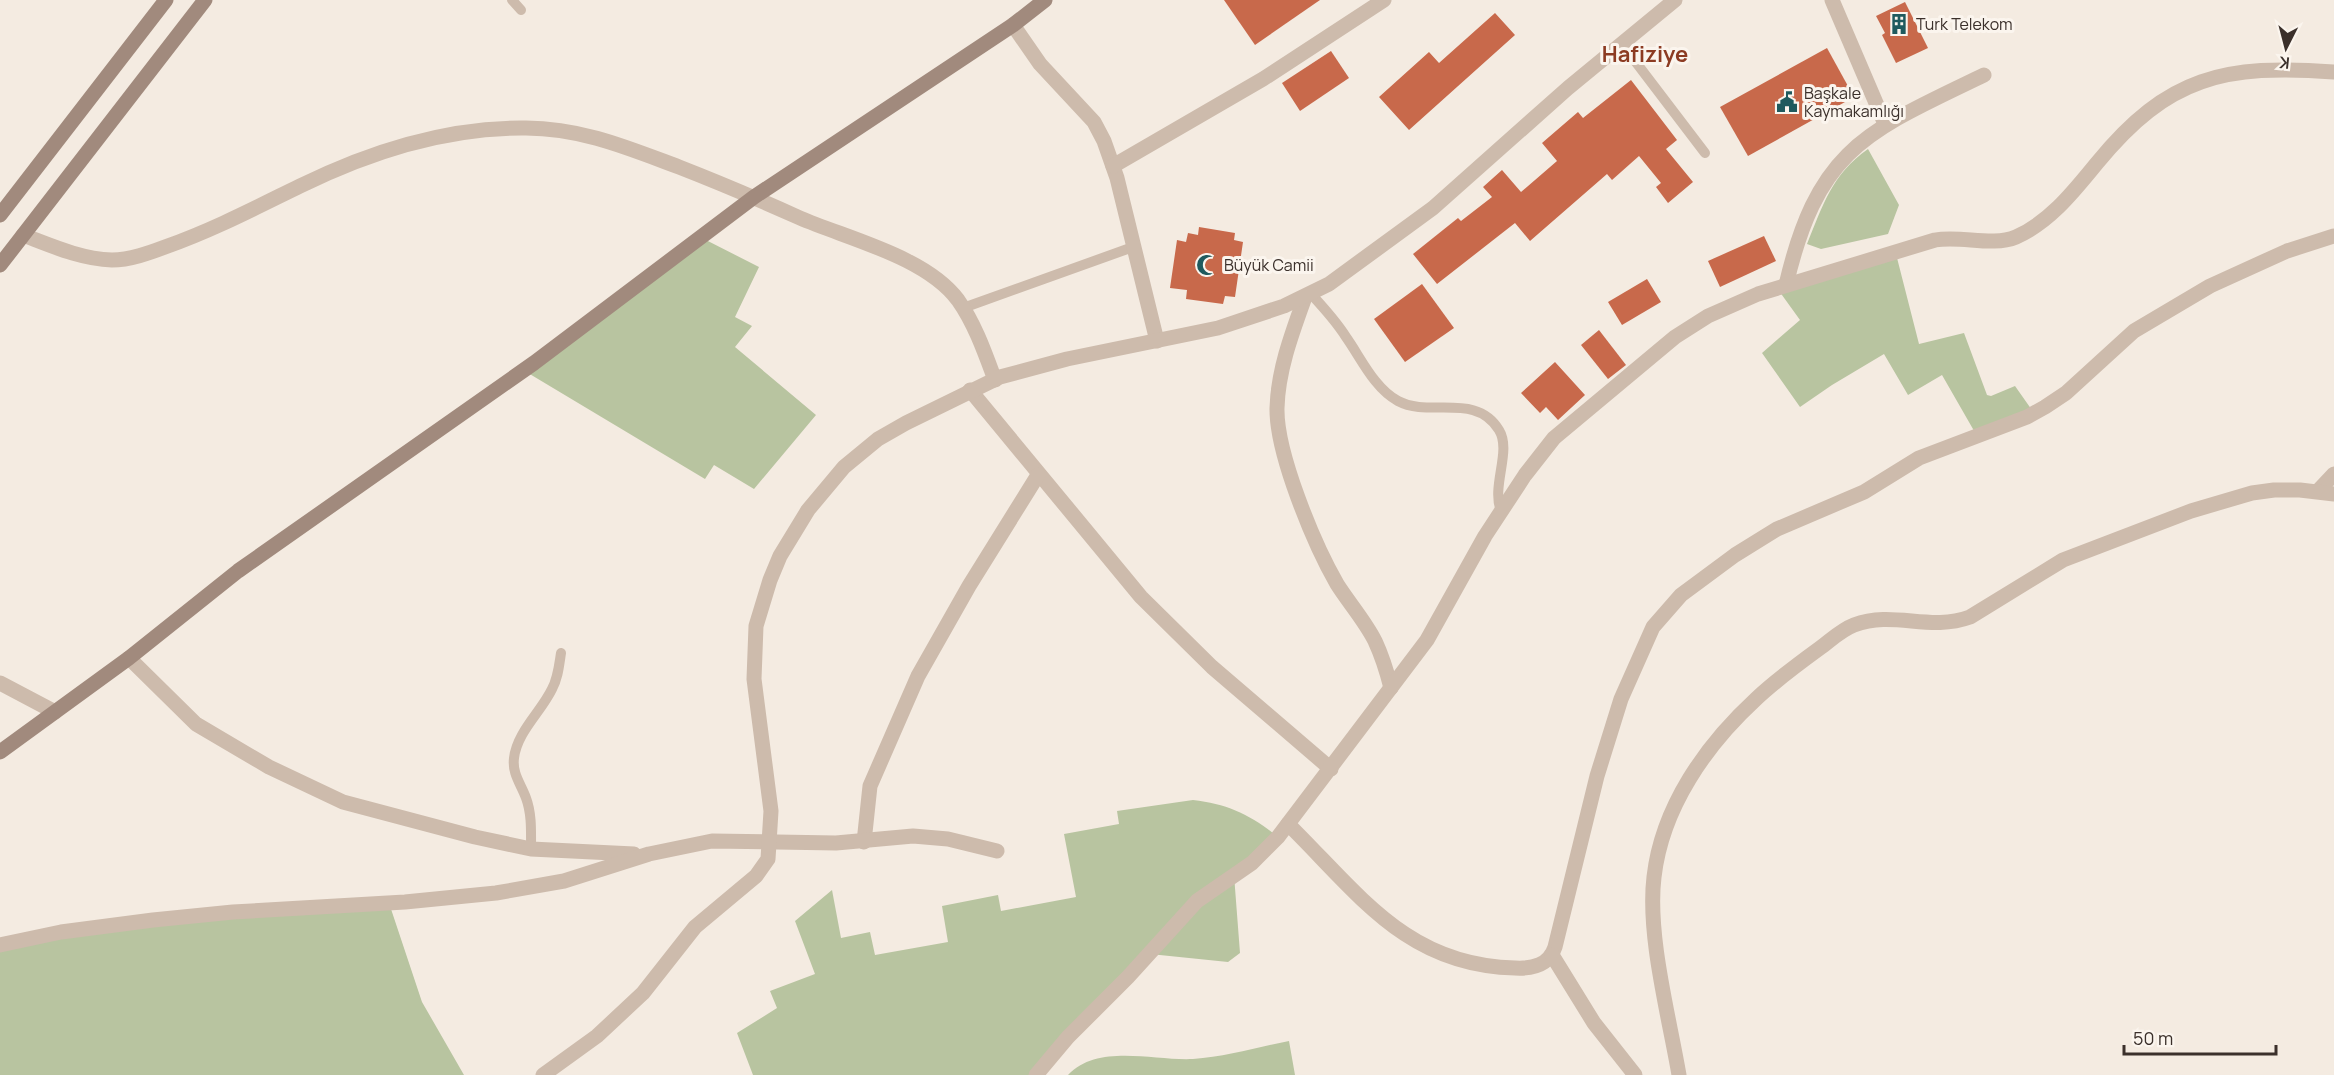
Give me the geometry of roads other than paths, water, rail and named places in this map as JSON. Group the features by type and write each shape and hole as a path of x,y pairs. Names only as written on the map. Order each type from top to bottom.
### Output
{"street":[{"path":"0,215 166,0"},
{"path":"0,265 205,0"},
{"path":"0,752 129,658 247,565 529,367 754,197 1013,25 1045,0"},
{"path":"1113,166 1263,79 1384,0"},
{"path":"543,1075 597,1036 643,993 695,927 756,876 768,859 771,840 768,777 754,679 754,653 763,601 780,556 824,489 860,453 906,423 970,390 995,380 1050,363 1252,318 1308,296 1357,265 1432,208 1568,88 1675,0"},
{"path":"1849,0 1833,4 1885,124"},
{"path":"1013,25 1040,64 1094,122 1113,166 1157,341"},
{"path":"1036,1075 1068,1037 1128,977 1197,901 1252,863 1288,824 1427,640 1462,574 1539,454 1554,438 1675,337 1729,306 1786,285 1935,240 1955,237 1995,240 2016,237 2060,206 2135,121 2171,94 2186,86 2222,75 2251,71 2334,72"},
{"path":"1786,285 1803,223 1815,196 1833,169 1855,147 1885,124 1984,75"},
{"path":"23,235 71,253 94,258 114,260 133,257 214,230 298,187 371,155 466,132 499,129 550,129 598,136 911,262 946,285 963,308 995,380"},
{"path":"1288,824 1381,916 1409,939 1428,950 1478,965 1510,968 1531,968 1547,961 1552,955 1570,892 1597,776 1614,720 1645,641 1660,617 1681,595 1735,555 1776,529 1854,497 1937,450 2008,425 2045,407 2066,393 2134,332 2210,286 2287,251 2334,236"},
{"path":"1308,296 1291,337 1279,387 1278,426 1282,446 1317,546 1337,583 1374,639 1391,688"},
{"path":"970,390 1038,476 1141,597 1173,631 1330,769"},
{"path":"2318,491 2334,474"},
{"path":"864,842 870,786 918,676 969,586 1038,476"},
{"path":"1679,1075 1654,926 1654,876 1658,856 1678,803 1703,756 1731,722 1766,689 1800,661 1854,625 1883,618 1927,624 1955,622 1970,617 2063,560 2170,519 2252,493 2274,490 2318,491 2334,494"},
{"path":"129,658 196,724 269,767 343,802 475,837 531,849 649,854"},
{"path":"0,683 55,712"},
{"path":"0,945 62,932 153,920 233,912 405,902 496,893 564,881 649,854 712,841 864,842 913,836 931,837 997,851"},
{"path":"1552,955 1594,1023 1635,1075"}],"lane":[{"path":"512,0 521,10"},
{"path":"1622,44 1705,153"},
{"path":"963,308 1133,247"},
{"path":"1308,296 1345,335 1373,378 1390,396 1414,406 1472,409 1494,423 1501,433 1503,442 1497,493 1501,511"},
{"path":"531,849 530,814 515,775 514,759 522,736 552,690 561,653"}],"place":[{"name":"Turk Telekom","path":"1899,24"},
{"name":"Başkale Kaymakamlığı","path":"1787,102"},
{"name":"Büyük Camii","path":"1207,265"}],"district":[{"name":"Hafiziye","path":"1645,54"}]}
